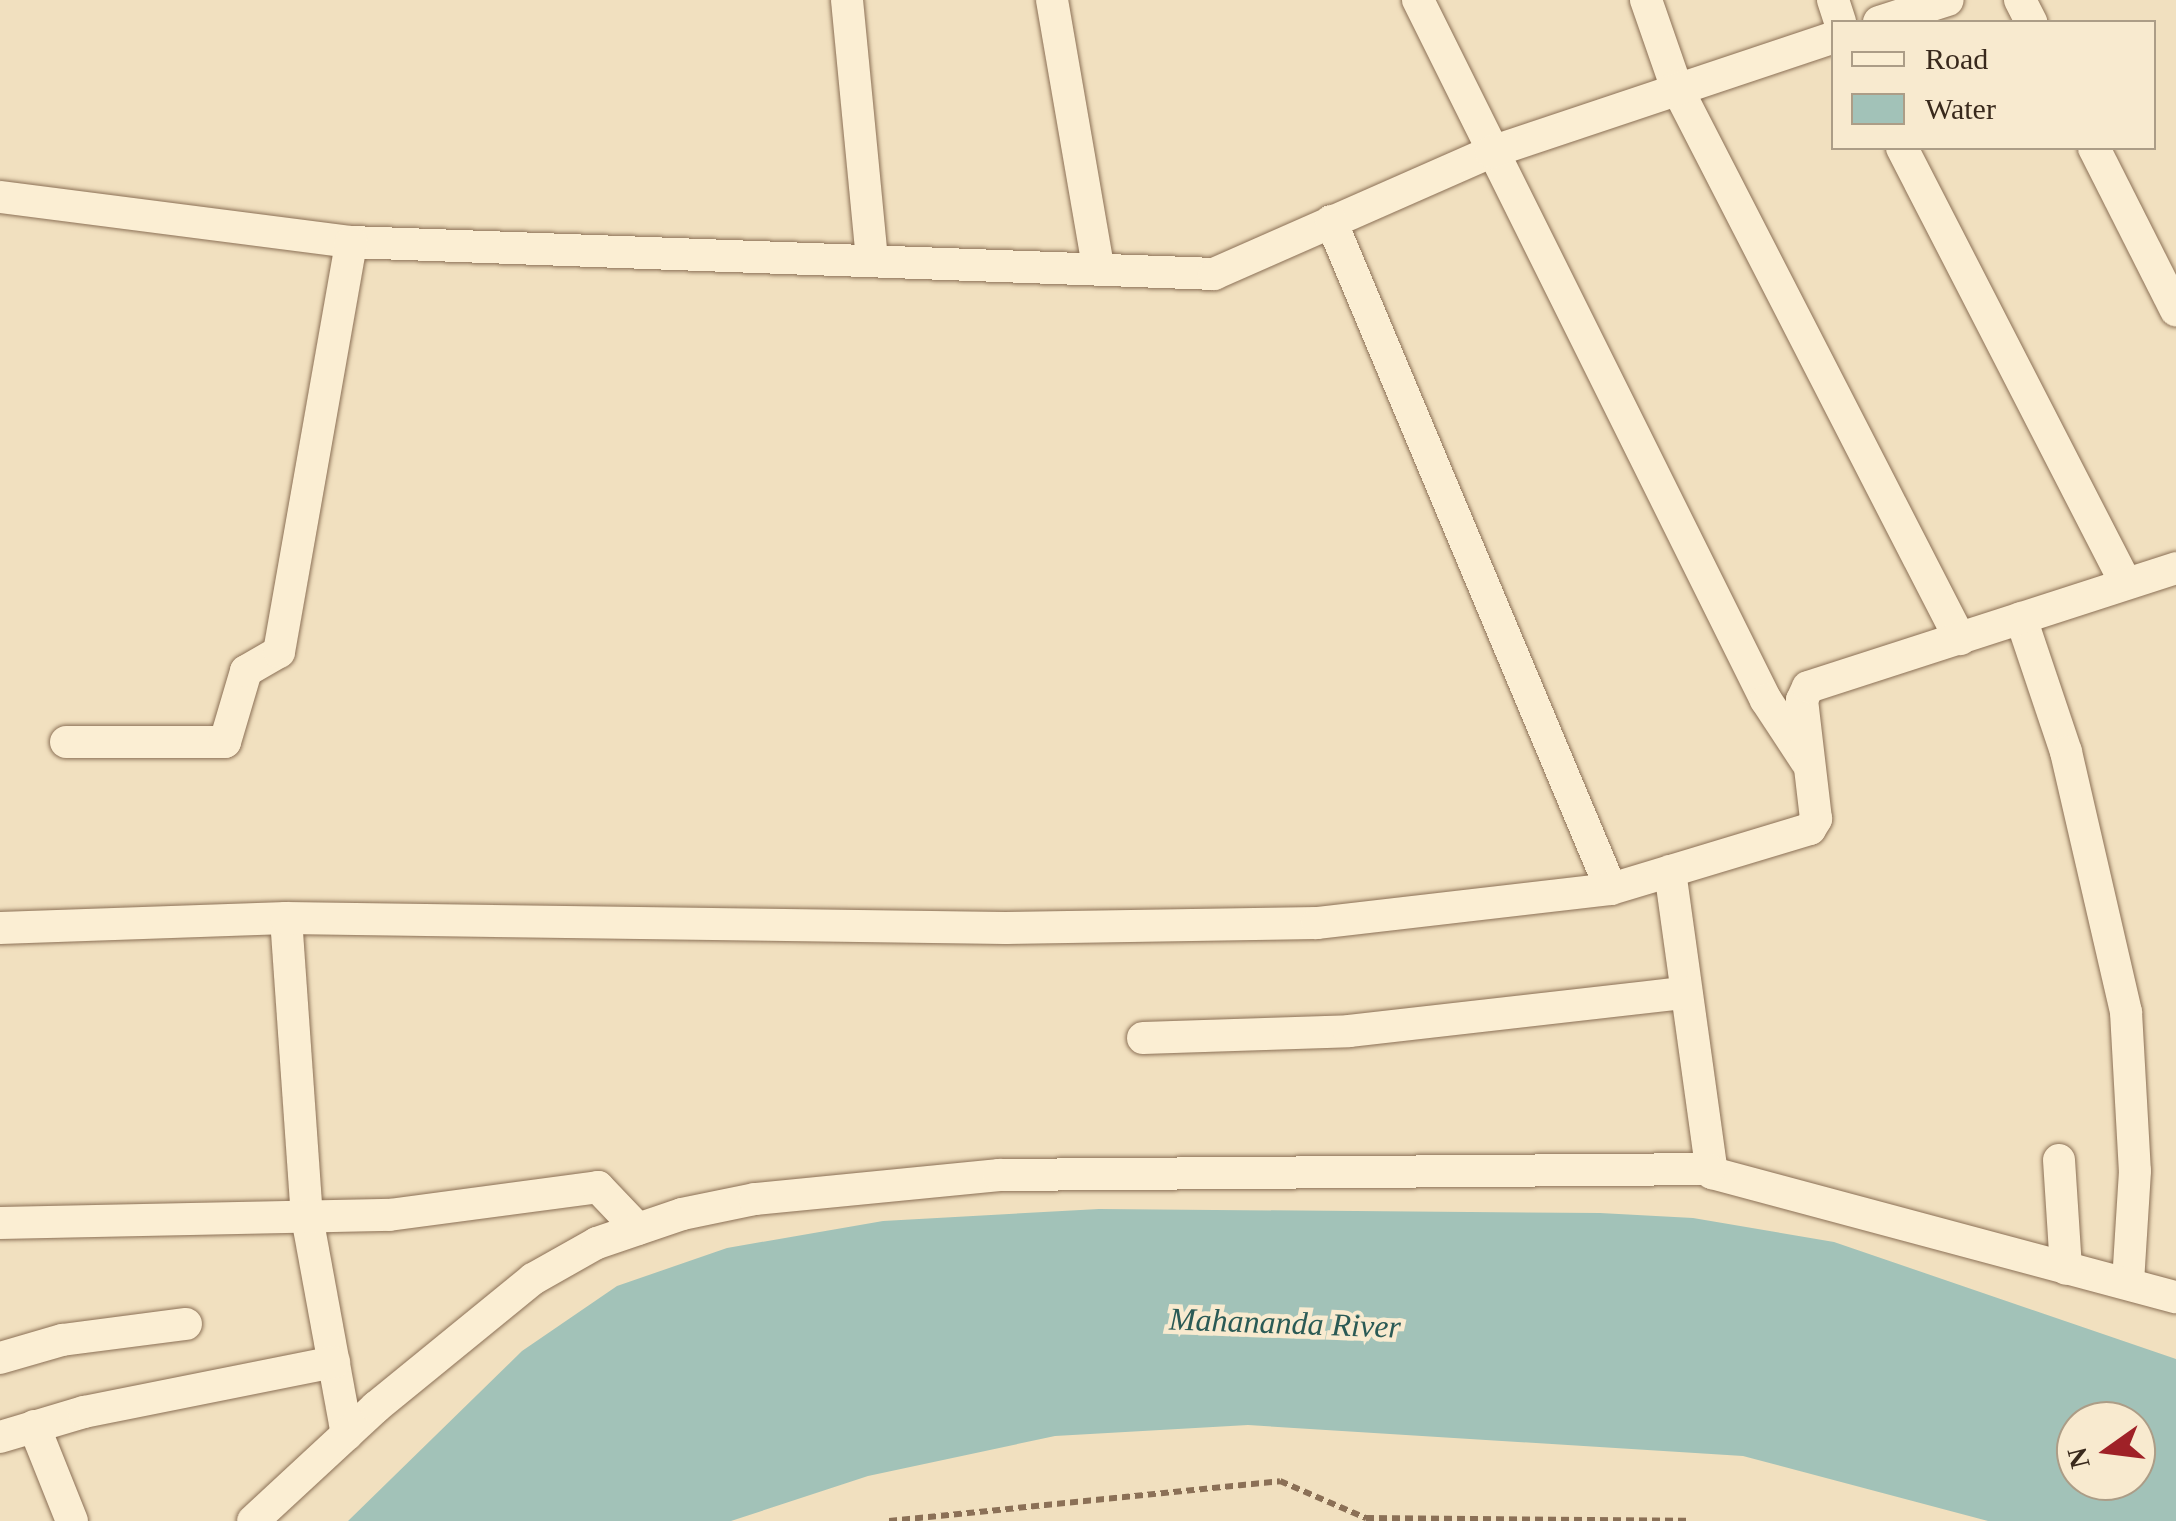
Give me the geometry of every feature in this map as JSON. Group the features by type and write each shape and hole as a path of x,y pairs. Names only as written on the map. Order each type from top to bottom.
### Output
{"street":[{"path":"847,0 872,259"},
{"path":"1052,0 1098,266"},
{"path":"1418,0 1766,700 1811,768"},
{"path":"1646,0 1676,86 1960,639"},
{"path":"1885,20 1948,0"},
{"path":"0,197 351,242 1098,266 1214,274 1491,152 1676,86 1831,39"},
{"path":"1903,150 2126,583"},
{"path":"2095,150 2176,310"},
{"path":"1332,222 1610,889"},
{"path":"66,742 225,742 246,671 279,652 351,242"},
{"path":"0,928 286,918 1006,928 1317,923 1610,889 1810,829 1816,819 1802,700 1808,687 2176,568"},
{"path":"2020,618 2066,752 2126,1012 2135,1170 2128,1284"},
{"path":"1670,871 1710,1169 1717,1176 2176,1297"},
{"path":"286,918 307,1217 347,1434"},
{"path":"1143,1038 1349,1031 1685,993"},
{"path":"2058,1160 2066,1269"},
{"path":"252,1521 347,1434 534,1279 638,1229 755,1199 999,1175 1710,1169"},
{"path":"0,1224 389,1215 598,1187 638,1229"},
{"path":"0,1358 62,1340 186,1324"},
{"path":"0,1438 34,1426 334,1362"},
{"path":"34,1426 72,1521"}],"path":[{"path":"889,1521 1280,1481 1366,1518 1688,1521"}],"water":[{"name":"Mahananda River","path":"1099,1209 1600,1213 1693,1218 1834,1242 2176,1359 2176,1521 1988,1521 1743,1456 1248,1425 1055,1436 868,1476 731,1521 348,1521 522,1351 617,1286 727,1248 883,1221"}]}
